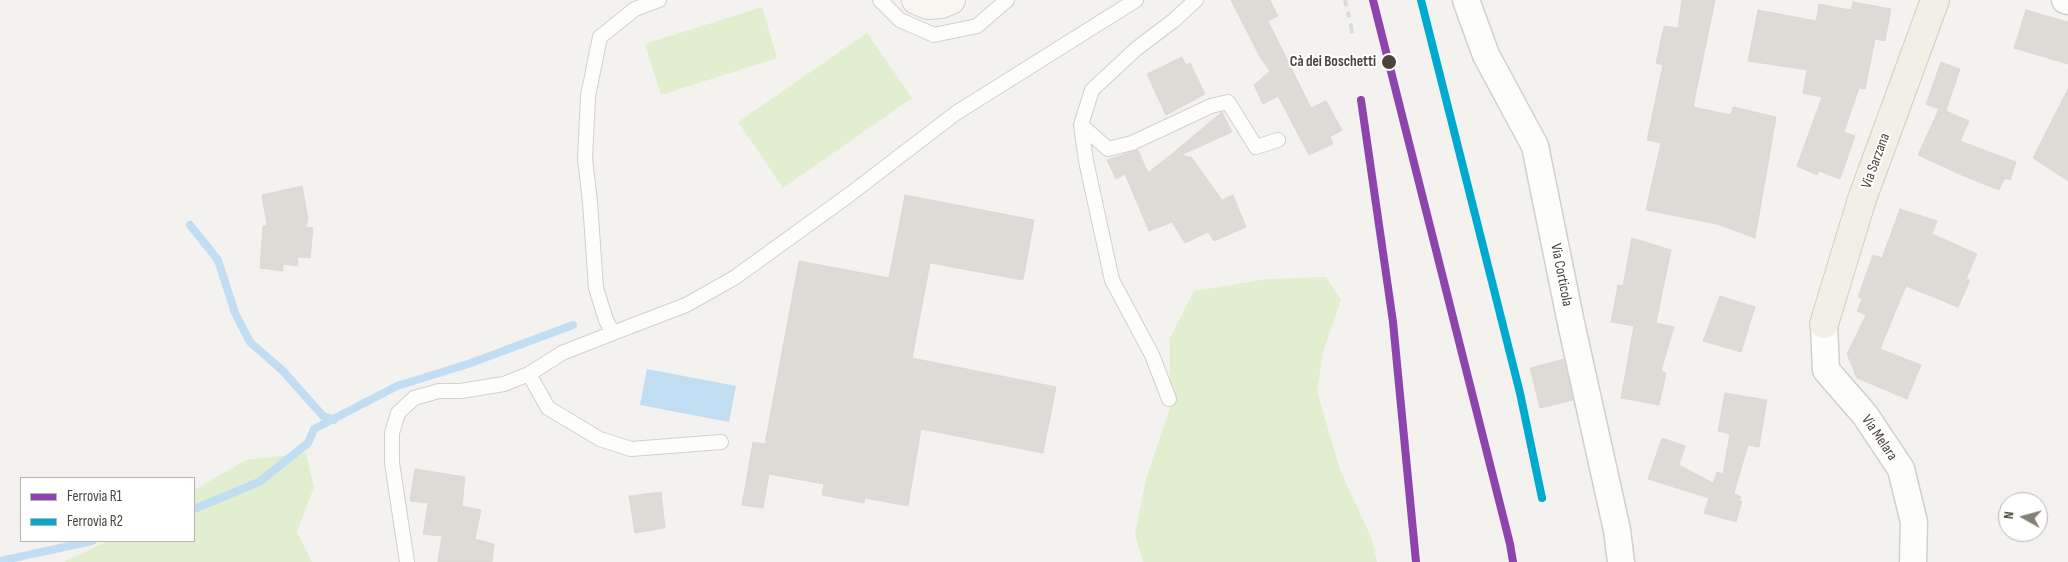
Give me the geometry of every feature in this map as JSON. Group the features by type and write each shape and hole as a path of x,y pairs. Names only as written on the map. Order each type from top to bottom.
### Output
{"main road":[{"name":"Via Sarzana","path":"1824,324 1862,199 1935,0"}],"street":[{"path":"916,0 928,6 951,0"},
{"name":"Via Corticola","path":"1466,0 1486,55 1535,146 1616,530 1621,562"},
{"name":"Via Melara","path":"1824,324 1826,370 1865,415 1901,469 1914,522 1913,562"}],"lane":[{"path":"613,333 606,320 596,288 585,159 588,96 600,37 635,10 660,0"},
{"path":"880,0 900,20 934,35 977,26 1007,0"},
{"path":"407,562 392,463 392,434 398,413 414,398 439,391 461,391 504,384 529,374 562,353 686,305 734,278 849,195 956,113 1136,0"},
{"path":"1169,400 1152,355 1112,280 1086,161 1081,125 1092,90 1196,0"},
{"path":"1081,125 1108,149 1132,143 1211,106 1228,102 1256,147 1278,140"},
{"path":"529,374 548,408 600,439 631,449 721,442"}],"green space":[{"path":"762,7 777,58 661,95 645,44"},
{"path":"867,33 912,98 783,188 738,122"},
{"path":"1326,277 1341,300 1323,352 1317,391 1340,470 1371,537 1377,562 1143,562 1135,534 1146,479 1170,408 1170,338 1194,291 1267,279"},
{"path":"306,453 314,487 297,532 312,562 64,562 106,542 195,542 195,489 246,460"}],"water":[{"path":"647,369 736,386 729,422 640,405"}],"building":[{"path":"1231,0 1270,0 1278,16 1268,21 1311,108 1326,101 1342,130 1330,137 1333,144 1309,155 1278,96 1263,104 1254,85 1270,71 1260,57"},
{"path":"1682,0 1715,0 1693,107 1731,115 1733,107 1776,117 1755,238 1717,224 1646,210 1661,143 1647,140 1663,65 1656,63 1664,26 1678,28"},
{"path":"1853,2 1891,9 1885,41 1875,39 1865,89 1859,88 1844,132 1855,136 1840,179 1819,171 1817,175 1797,166 1822,97 1803,93 1807,70 1748,61 1758,10 1816,21 1819,4 1851,10"},
{"path":"2026,10 2068,22 2068,64 2014,48"},
{"path":"1182,57 1186,65 1190,63 1205,94 1166,115 1147,74"},
{"path":"1941,62 1960,69 1946,111 1969,121 1960,141 2016,162 2010,180 2005,178 1999,190 1918,155 1939,109 1926,104"},
{"path":"2068,89 2068,181 2033,158"},
{"path":"1222,112 1232,132 1181,155 1192,158 1222,200 1233,195 1246,227 1214,241 1208,232 1185,243 1172,222 1149,231 1125,174 1116,179 1107,160 1138,150 1148,173 1175,153"},
{"path":"302,186 308,219 306,227 313,228 310,258 297,257 298,266 283,264 283,271 260,268 263,226 267,225 262,195"},
{"path":"905,195 1034,220 1023,280 930,263 912,358 1056,387 1043,453 921,429 908,506 865,498 864,503 822,495 824,484 769,474 763,508 742,505 753,442 765,444 799,261 889,278"},
{"path":"1900,209 1937,221 1932,234 1977,254 1966,279 1970,280 1958,307 1906,286 1880,349 1921,365 1907,399 1857,378 1847,354 1866,315 1857,311 1862,299 1858,297 1873,255 1882,258"},
{"path":"1632,238 1671,250 1656,323 1674,327 1661,371 1666,373 1659,405 1621,398 1634,326 1611,322 1618,285 1623,286"},
{"path":"1720,296 1755,307 1741,352 1703,341"},
{"path":"1564,359 1573,400 1540,408 1530,368"},
{"path":"1725,393 1767,400 1759,447 1748,445 1734,493 1741,497 1739,501 1742,501 1736,522 1704,513 1709,498 1648,479 1662,438 1685,446 1679,465 1713,483 1717,472 1723,474 1730,434 1718,431"},
{"path":"415,469 465,477 462,506 481,510 475,539 494,544 492,562 438,562 442,536 423,534 428,503 410,501"},
{"path":"661,492 665,528 635,533 629,496"}],"waterway":[{"path":"190,225 218,260 235,313 250,342 283,371 323,416 334,420"},
{"path":"195,509 259,482 308,443 314,429 397,386 468,364 573,325"},
{"path":"0,561 87,542"}],"railway":[{"path":"1345,0 1353,34 1351,30"},
{"path":"1373,0 1513,562"}],"rail line":[{"name":"R1","path":"1373,0 1513,562"},
{"name":"R2","path":"1421,0 1520,393 1542,498"},
{"name":"R1","path":"1361,100 1393,322 1416,562"}],"place":[{"name":"Cà dei Boschetti","path":"1389,62"}]}
